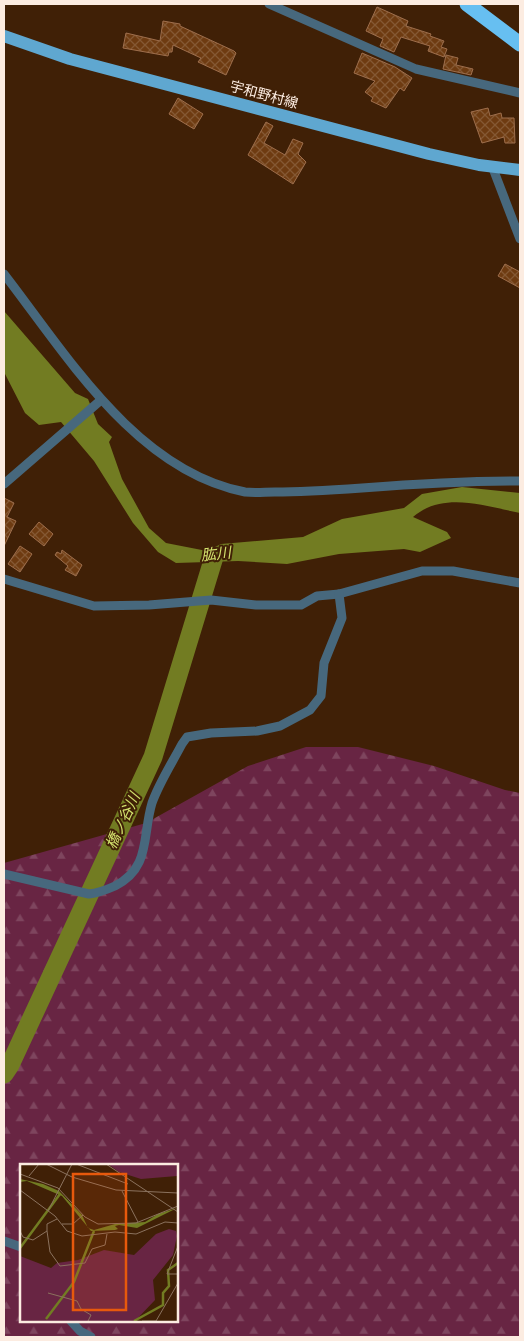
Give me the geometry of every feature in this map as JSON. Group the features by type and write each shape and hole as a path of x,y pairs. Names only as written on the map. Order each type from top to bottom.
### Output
{"highway":[{"path":"467,4 520,44"}],"main road":[{"name":"宇和野村線","path":"4,36 79,61 429,154 520,170"}],"street":[{"path":"269,4 416,69 520,93"},
{"path":"492,166 520,239"},
{"path":"4,274 99,403 184,468 224,485 247,492 307,492 442,481 520,481"},
{"path":"4,484 99,403"},
{"path":"4,579 94,606 149,605 211,600 256,605 301,605 317,596 339,594 422,571 453,571 520,583"},
{"path":"4,874 89,894 101,893 126,880 134,873 141,858 152,802 182,744 188,737 211,733 256,731 280,726 310,710 320,696 324,663 342,618 339,594"},
{"path":"4,1241 20,1247"},
{"path":"71,1321 80,1331 91,1337"}],"green space":[{"path":"306,747 358,747 434,766 505,790 520,793 520,1337 4,1337 4,863 146,823 248,766"}],"water":[{"name":"肱川","path":"4,311 75,393 88,399 98,424 112,437 109,442 122,479 149,528 166,543 207,551 221,544 303,537 342,519 404,508 422,494 462,487 520,493 520,513 479,504 451,502 437,504 413,517 447,532 451,538 420,552 404,549 339,554 287,564 238,561 176,563 158,552 133,523 94,461 61,422 39,425 25,413 4,372"}],"building":[{"path":"377,7 408,21 406,26 431,34 430,36 444,41 441,47 447,49 444,57 428,51 430,46 401,37 394,52 380,46 383,39 366,31"},
{"path":"163,21 180,24 180,26 234,51 236,53 226,75 198,62 201,58 173,45 172,52 169,52 168,56 123,48 126,33 160,41"},
{"path":"362,53 395,67 412,78 404,91 400,88 386,108 371,101 373,98 365,92 375,81 354,73"},
{"path":"446,55 458,58 456,65 473,69 471,75 443,69"},
{"path":"178,98 203,114 194,129 169,114"},
{"path":"488,108 490,116 501,113 502,118 514,118 515,143 505,143 504,137 482,143 471,112"},
{"path":"266,122 273,126 264,143 285,155 293,139 303,143 298,154 306,162 293,184 248,155"},
{"path":"505,264 520,272 520,288 498,276"},
{"path":"4,498 14,503 7,517 16,521 4,546"},
{"path":"39,522 53,534 44,546 29,534"},
{"path":"20,546 32,554 20,572 8,564"},
{"path":"62,550 82,565 76,576 65,570 68,566 55,555 57,552 61,554"}],"waterway":[{"name":"橋ノ谷川","path":"4,1074 10,1065 153,757 214,557"}]}
